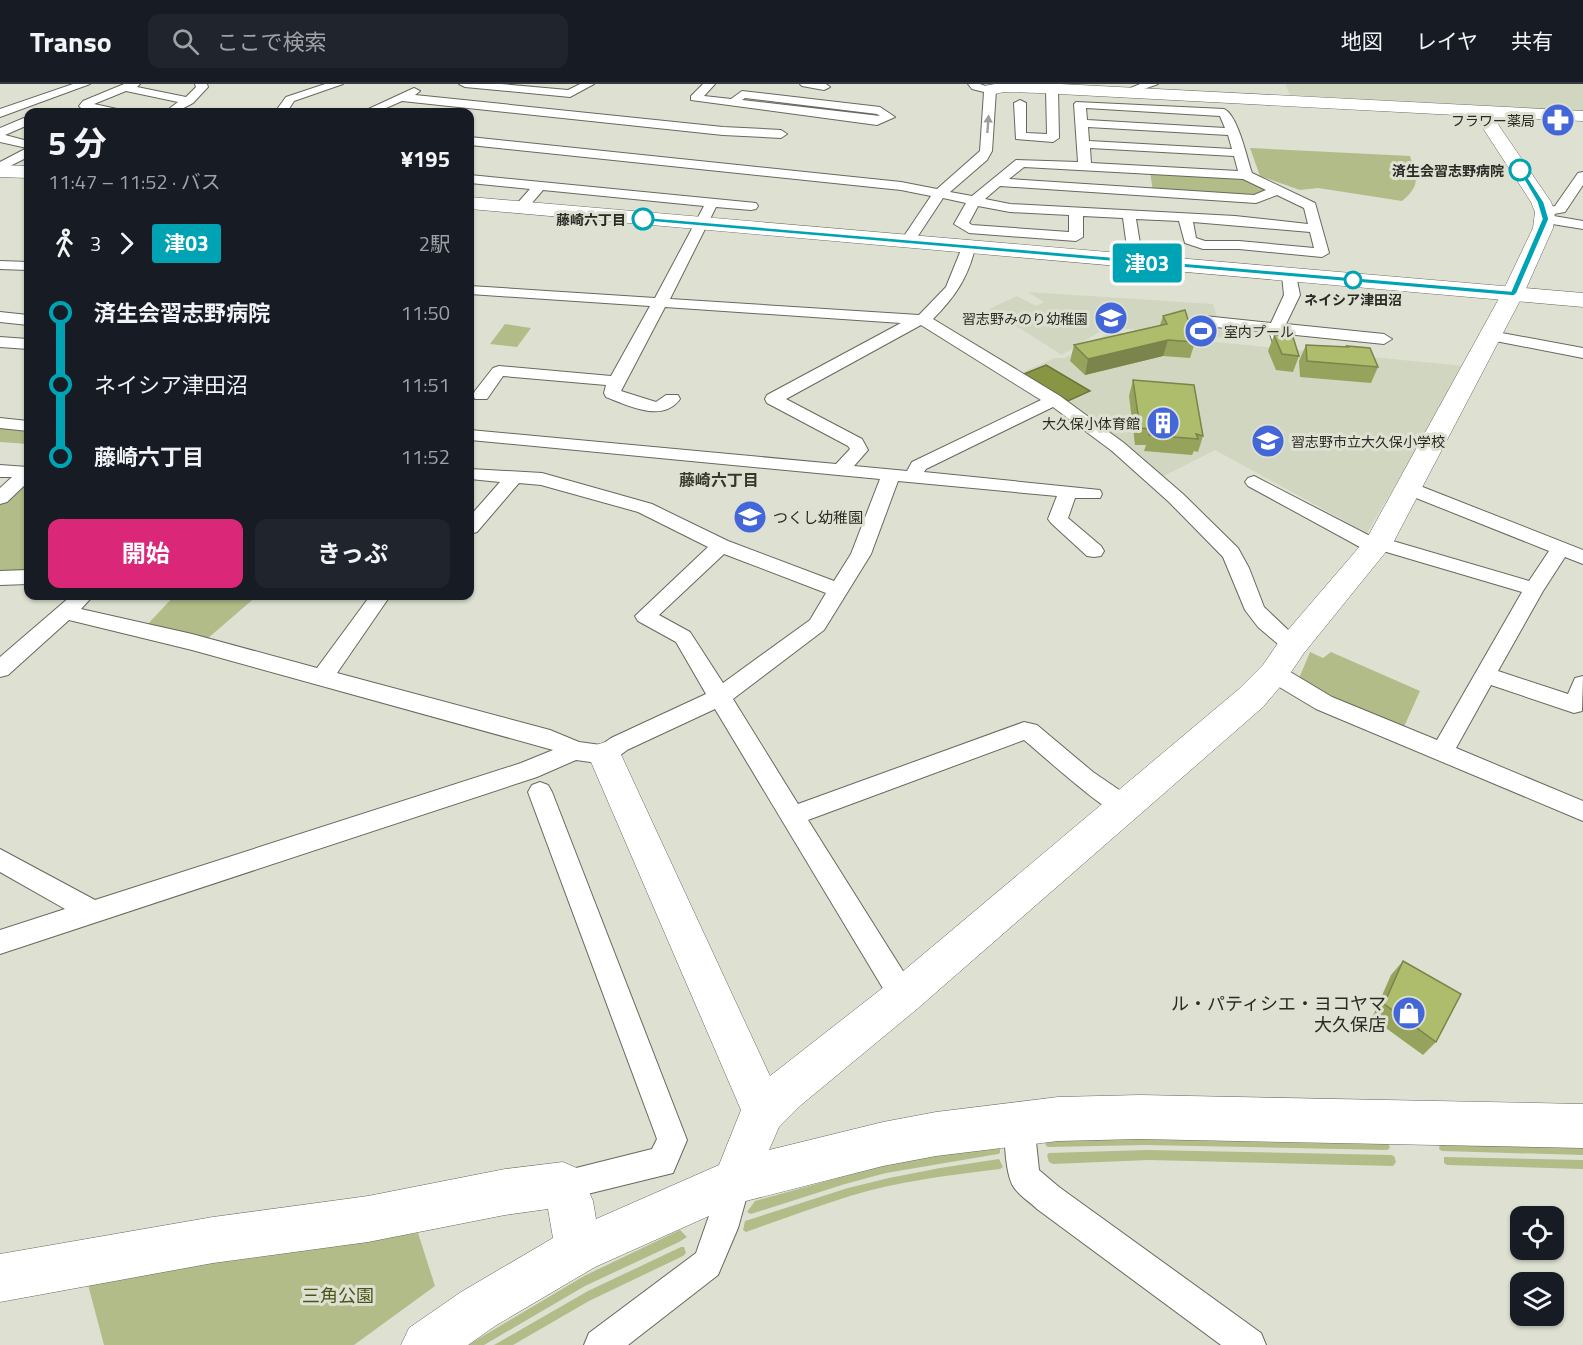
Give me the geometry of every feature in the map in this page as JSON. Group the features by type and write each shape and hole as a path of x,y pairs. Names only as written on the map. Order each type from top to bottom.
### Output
{"street":[{"path":"0,115 84,84"},
{"path":"176,108 189,102 202,87 201,84"},
{"path":"284,108 290,99 337,84"},
{"path":"377,108 429,84"},
{"path":"465,84 570,94 588,84"},
{"path":"709,84 695,98 733,104 878,121 889,117 880,111 742,94 733,104"},
{"path":"806,84 824,87"},
{"path":"1127,92 1152,84"},
{"path":"94,108 85,106 87,103 131,86 189,102"},
{"path":"907,242 939,194 983,157 1020,97 1127,92 1583,116"},
{"path":"400,97 723,131 781,134"},
{"path":"1084,166 1080,104 1193,110 1224,113 1233,132 1246,176"},
{"path":"602,1345 707,1264 722,1228 752,1135 764,1112 786,1090 903,996 1251,698 1378,545 1514,293 1545,216 1540,202 1481,111"},
{"path":"0,115 24,121"},
{"path":"0,133 24,123"},
{"path":"1081,123 1233,132"},
{"path":"0,138 24,144"},
{"path":"474,141 901,186 1010,208 1235,220 1316,229"},
{"path":"1083,144 1239,153"},
{"path":"0,169 24,154"},
{"path":"1076,212 1076,237 969,229 961,224 974,201 1021,163 1246,176 1310,206 1322,253 1239,245 1203,245 1190,240 1185,219"},
{"path":"0,169 24,172"},
{"path":"1545,216 1560,209 1583,176"},
{"path":"474,179 751,206"},
{"path":"995,182 1256,199 1275,191"},
{"path":"520,208 540,186"},
{"path":"672,399 658,408 612,393 616,381 661,302 712,202"},
{"path":"474,206 520,208 1583,300"},
{"path":"1129,215 1136,262"},
{"path":"1545,216 1583,225"},
{"path":"844,472 845,463 859,450 856,443 773,399 920,321 951,293 968,248"},
{"path":"0,265 24,266"},
{"path":"1278,335 1292,295 1289,275"},
{"path":"474,290 896,317 920,321 1054,400 1118,447 1176,498 1231,553 1239,568 1245,590 1284,659 1324,704 1583,811"},
{"path":"0,317 24,320"},
{"path":"1204,321 1278,335 1384,339"},
{"path":"1491,336 1583,353"},
{"path":"0,342 24,344"},
{"path":"481,395 499,371 616,381"},
{"path":"913,478 918,466 1054,400"},
{"path":"0,423 24,426"},
{"path":"474,435 1093,494"},
{"path":"0,471 24,472"},
{"path":"474,474 542,479 645,508 721,546 840,591"},
{"path":"0,498 24,476"},
{"path":"474,523 515,476"},
{"path":"0,942 518,773 620,744 720,697 818,625 861,554 891,476"},
{"path":"1254,482 1378,545 1534,589"},
{"path":"1408,488 1583,557"},
{"path":"1068,492 1058,519 1094,550"},
{"path":"474,507 490,505"},
{"path":"721,546 645,616 683,637 903,996"},
{"path":"1442,752 1534,589 1561,548"},
{"path":"0,578 24,577"},
{"path":"0,669 78,600"},
{"path":"322,678 377,600"},
{"path":"64,612 192,642 550,739 590,753 764,1112"},
{"path":"1485,675 1574,705 1583,684"},
{"path":"792,816 1023,731 1029,731 1084,779 1125,807"},
{"path":"0,1278 213,1240 368,1219 505,1192 563,1185 662,1162 672,1140 540,792"},
{"path":"0,860 92,911"},
{"path":"426,1345 478,1308 578,1250 736,1181 883,1144 936,1134 1058,1119 1140,1117 1583,1126"},
{"path":"1019,1123 1025,1178 1048,1198 1249,1345"},
{"path":"563,1185 570,1201 578,1250"}],"shaded area":[{"path":"1285,84 1583,84 1583,111 1290,95"},
{"name":"習志野みのり幼稚園","path":"1028,292 1213,304 1224,338 1107,327 1062,355 989,309 1017,296 1036,306 1044,302"},
{"name":"習志野市立大久保小学校","path":"1111,332 1465,366 1367,533 1215,450 1160,478 1018,374 1055,358 1065,358"},
{"path":"1046,365 1090,391 1068,401 1024,374"}],"green space":[{"path":"1250,148 1410,156 1416,176 1415,186 1402,201 1318,188 1300,190 1260,176"},
{"path":"1150,172 1246,175 1271,190 1255,197 1153,191"},
{"path":"505,324 531,328 517,347 490,344"},
{"path":"0,428 24,431 24,444 0,442"},
{"path":"24,482 24,573 0,573 0,504"},
{"path":"170,600 252,600 207,639 147,625"},
{"path":"1310,652 1323,658 1331,652 1420,691 1403,729 1297,683"},
{"path":"1049,1138 1388,1142 1390,1148 1387,1150 1145,1145 1049,1147 1046,1146 1045,1141"},
{"path":"1440,1143 1583,1146 1583,1155 1442,1151 1439,1149"},
{"path":"1000,1147 998,1154 886,1173 751,1214 747,1212 755,1201 885,1165 937,1154"},
{"path":"1147,1150 1391,1155 1394,1156 1396,1162 1393,1166 1149,1160 1053,1164 1049,1162 1047,1155 1049,1153"},
{"path":"1444,1157 1583,1160 1583,1169 1447,1165 1444,1163"},
{"path":"999,1159 1003,1167 1000,1169 887,1186 837,1200 746,1232 743,1230 745,1221 848,1188 940,1168"},
{"path":"680,1230 687,1237 679,1242 585,1286 484,1345 468,1345 584,1276"},
{"name":"三角公園","path":"418,1233 435,1286 354,1345 104,1345 87,1281"},
{"path":"684,1247 686,1253 683,1256 589,1301 513,1345 494,1345 588,1291"}],"building":[{"path":"1185,310 1195,342 1168,340 1088,359 1074,345 1167,324 1163,316"},
{"path":"1274,335 1293,337 1299,356 1282,354"},
{"path":"1306,345 1370,348 1378,367 1307,361"},
{"name":"大久保小体育館","path":"1133,380 1194,385 1203,436 1196,434 1198,439 1149,435 1151,429 1140,428"},
{"path":"1403,961 1461,994 1436,1042 1384,1004"}],"bus line":[{"name":"津03","path":"643,219 1514,293 1545,219 1545,212 1540,202 1520,170"}],"place":[{"name":"フラワー薬局","path":"1558,120"},
{"name":"済生会習志野病院","path":"1520,170"},
{"name":"藤崎六丁目","path":"643,219"},
{"name":"ネイシア津田沼","path":"1353,280"},
{"name":"習志野みのり幼稚園","path":"1111,318"},
{"name":"室内プール","path":"1201,331"},
{"name":"大久保小体育館","path":"1163,423"},
{"name":"習志野市立大久保小学校","path":"1268,441"},
{"name":"つくし幼稚園","path":"750,517"},
{"name":"ル・パティシエ・ヨコヤマ 大久保店","path":"1409,1013"}],"district":[{"name":"藤崎六丁目","path":"719,480"}]}
